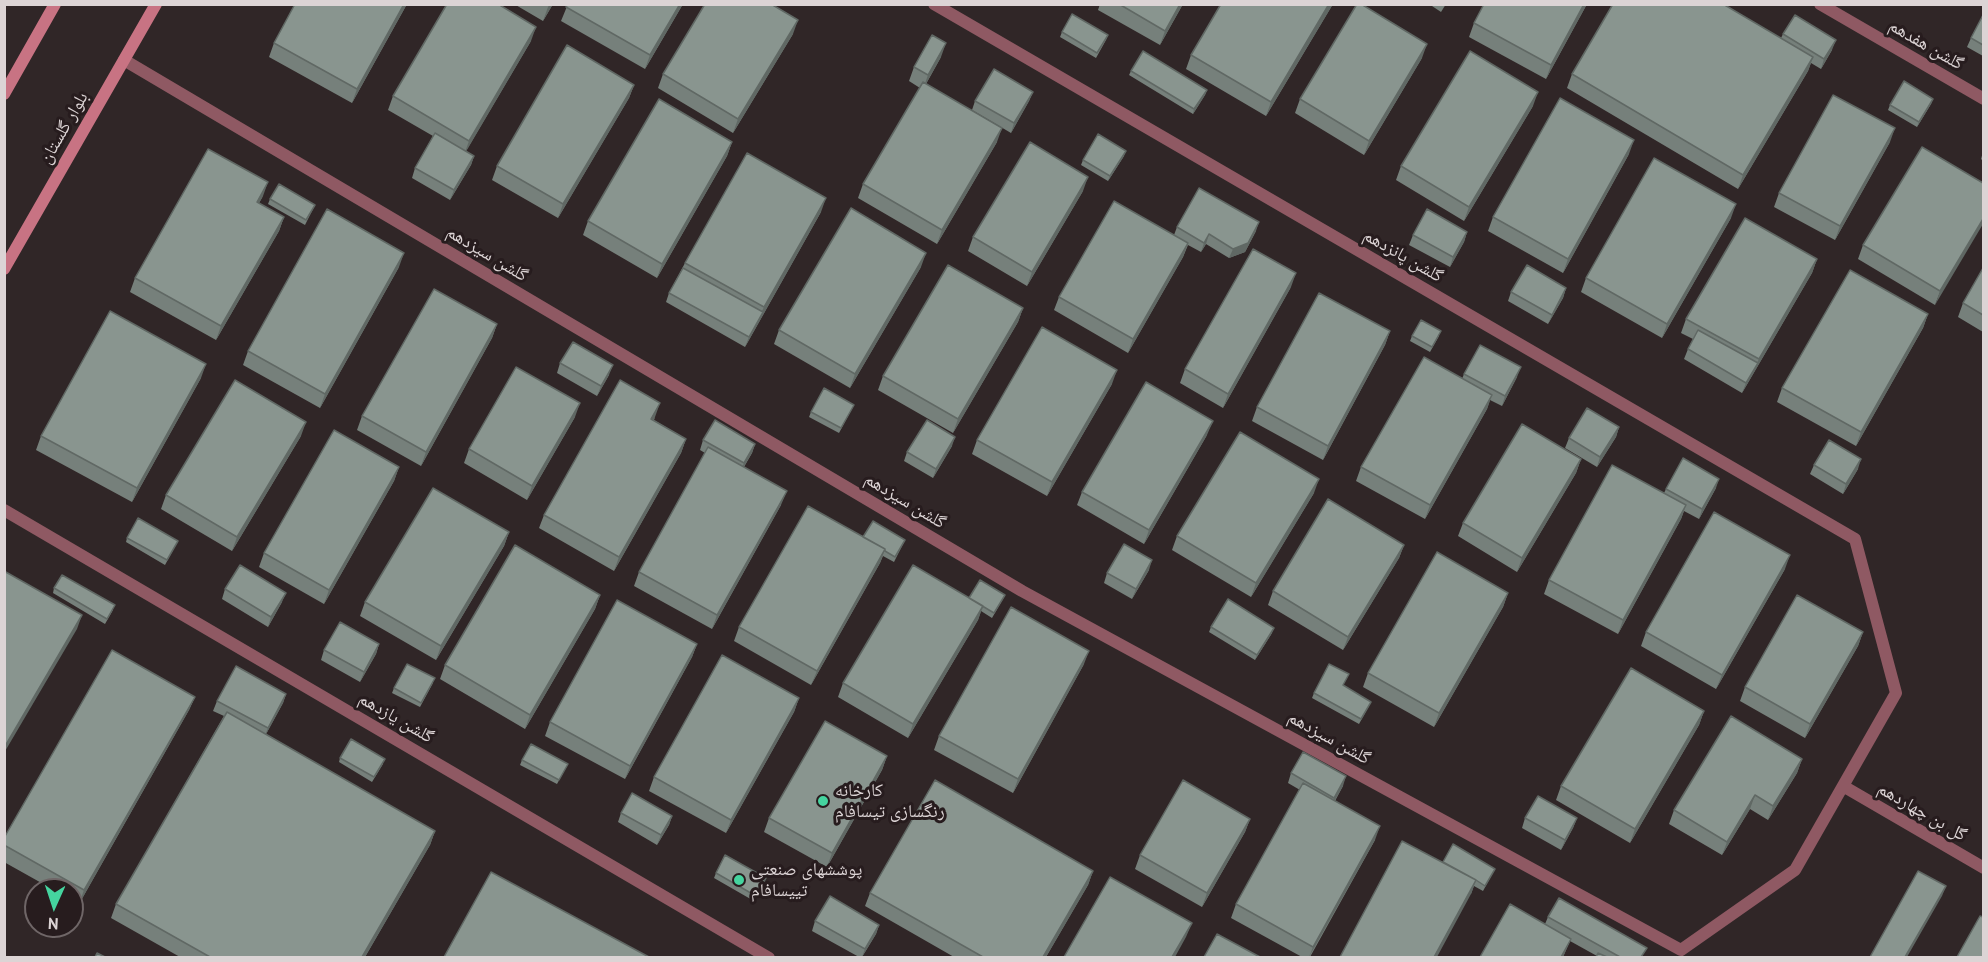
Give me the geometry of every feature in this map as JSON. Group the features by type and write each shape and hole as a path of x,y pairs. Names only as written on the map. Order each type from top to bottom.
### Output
{"street":[{"path":"4,94 55,4"},
{"name":"بلوار گلستان","path":"4,269 156,4"},
{"name":"گلشن پانزدهم","path":"934,4 1855,539 1896,693 1843,786"},
{"name":"گلشن هفدهم","path":"1820,4 1983,99"},
{"name":"گلشن سیزدهم","path":"124,60 1022,591 1681,950 1796,870 1843,786"},
{"name":"گلشن یازدهم","path":"4,510 769,957"},
{"name":"گل بن چهاردهم","path":"1843,786 1983,868"}],"building":[{"path":"295,4 404,4 357,89 274,43"},
{"path":"447,4 498,4 536,27 469,141 393,96"},
{"path":"568,4 680,4 650,55 566,7"},
{"path":"705,4 771,4 798,20 738,119 663,74"},
{"path":"1119,4 1180,4 1165,31"},
{"path":"1221,4 1329,4 1271,102 1191,55"},
{"path":"1357,4 1361,4 1427,44 1369,141 1300,99"},
{"path":"1484,4 1584,4 1551,65 1474,23"},
{"path":"1613,4 1723,4 1813,57 1743,175 1572,74"},
{"path":"1072,14 1108,35 1097,53 1062,32"},
{"path":"1795,15 1836,40 1824,59 1783,34"},
{"path":"1983,15 1983,45 1971,38"},
{"path":"932,35 946,43 928,75 914,67"},
{"path":"567,45 634,85 563,204 497,166"},
{"path":"1143,51 1207,90 1194,109 1131,71"},
{"path":"1470,51 1538,92 1469,207 1401,166"},
{"path":"994,69 1033,92 1014,123 975,101"},
{"path":"1904,81 1933,99 1919,122 1890,105"},
{"path":"923,82 1002,128 942,230 863,184"},
{"path":"1833,95 1895,128 1840,226 1779,193"},
{"path":"1560,98 1634,140 1568,259 1493,217"},
{"path":"659,99 732,142 662,264 588,221"},
{"path":"435,133 474,156 454,190 415,168"},
{"path":"1098,134 1126,151 1110,176 1083,160"},
{"path":"1030,142 1088,177 1032,272 973,237"},
{"path":"1922,147 1983,183 1983,219 1940,291 1863,245"},
{"path":"208,149 268,182 257,202 284,217 221,326 135,278"},
{"path":"747,153 826,198 764,307 685,263"},
{"path":"1654,158 1736,204 1667,324 1586,278"},
{"path":"279,184 315,205 306,220 270,199"},
{"path":"1199,188 1259,222 1248,243 1233,249 1209,234 1204,243 1177,227"},
{"path":"1114,201 1188,243 1133,339 1059,297"},
{"path":"851,208 926,253 855,374 779,330"},
{"path":"327,209 404,253 325,394 248,351"},
{"path":"1427,209 1467,232 1453,257 1413,235"},
{"path":"1745,218 1817,259 1759,359 1686,319"},
{"path":"1253,249 1296,273 1228,394 1185,369"},
{"path":"948,265 1023,308 958,419 883,376"},
{"path":"1527,265 1566,288 1552,315 1511,292"},
{"path":"683,268 763,312 749,337 669,293"},
{"path":"1983,268 1983,315 1963,303"},
{"path":"1850,270 1928,314 1861,432 1782,388"},
{"path":"434,289 497,324 426,452 362,416"},
{"path":"1319,293 1390,331 1328,446 1257,407"},
{"path":"110,311 206,364 137,488 41,436"},
{"path":"1421,320 1441,331 1432,347 1412,336"},
{"path":"1042,327 1117,370 1052,482 977,440"},
{"path":"1698,330 1758,363 1746,383 1688,349"},
{"path":"573,342 613,365 601,386 560,363"},
{"path":"1480,345 1521,367 1505,396 1464,374"},
{"path":"1424,357 1492,395 1430,505 1361,467"},
{"path":"516,367 580,403 532,486 469,449"},
{"path":"235,380 306,422 237,537 166,495"},
{"path":"620,380 660,403 651,419 686,439 619,557 544,515"},
{"path":"1146,382 1213,421 1149,530 1082,492"},
{"path":"824,388 854,405 841,428 811,412"},
{"path":"1587,408 1619,427 1600,457 1569,438"},
{"path":"715,420 755,444 744,463 703,440"},
{"path":"927,420 955,437 936,469 907,452"},
{"path":"1522,424 1581,459 1522,558 1463,523"},
{"path":"334,430 399,467 329,590 264,553"},
{"path":"1240,432 1319,479 1256,583 1177,536"},
{"path":"1829,440 1861,459 1846,484 1814,465"},
{"path":"708,447 787,491 717,615 639,572"},
{"path":"1683,458 1719,479 1702,509 1666,489"},
{"path":"1612,465 1686,505 1623,620 1549,580"},
{"path":"433,488 509,532 441,646 365,602"},
{"path":"1328,499 1404,545 1348,637 1273,591"},
{"path":"808,506 885,549 817,671 739,627"},
{"path":"1714,512 1790,555 1722,675 1646,632"},
{"path":"138,518 178,541 167,560 127,538"},
{"path":"873,521 905,540 895,557 863,537"},
{"path":"1124,544 1152,560 1136,589 1107,573"},
{"path":"515,545 600,595 530,715 445,665"},
{"path":"1437,552 1508,593 1439,713 1368,673"},
{"path":"240,565 286,593 271,617 225,589"},
{"path":"913,565 983,606 913,724 843,683"},
{"path":"4,571 82,615 4,748"},
{"path":"62,575 115,605 107,619 54,588"},
{"path":"980,580 1005,595 994,613 969,598"},
{"path":"1797,595 1863,632 1810,724 1745,687"},
{"path":"1228,599 1274,628 1257,655 1211,627"},
{"path":"617,600 697,644 630,766 550,722"},
{"path":"1011,607 1089,651 1018,779 939,736"},
{"path":"340,622 379,644 364,672 324,650"},
{"path":"112,650 195,697 84,890 84,878 63,878 4,845 4,838"},
{"path":"722,655 799,698 731,820 654,777"},
{"path":"407,664 435,678 421,703 394,688"},
{"path":"1329,664 1349,674 1343,685 1371,702 1361,719 1314,693"},
{"path":"236,666 286,694 268,728 217,701"},
{"path":"1631,668 1704,711 1635,829 1561,786"},
{"path":"227,712 435,831 362,957 210,957 116,904"},
{"path":"1731,716 1802,759 1773,806 1755,795 1727,842 1674,810"},
{"name":"کارخانه رنگسازی تیسافام","path":"825,721 887,756 832,853 769,818"},
{"path":"351,739 385,759 374,777 340,758"},
{"path":"531,744 568,764 559,780 522,760"},
{"path":"1303,752 1346,776 1334,798 1291,773"},
{"path":"935,780 1093,871 1043,957 983,957 870,893"},
{"path":"1183,780 1250,819 1207,893 1140,855"},
{"path":"1303,783 1380,826 1313,947 1236,904"},
{"path":"632,793 672,816 661,835 621,813"},
{"path":"1538,796 1577,818 1565,840 1525,818"},
{"path":"1402,841 1476,880 1434,957 1340,957"},
{"path":"1453,844 1495,869 1485,886 1443,862"},
{"name":"پوششهای صنعتی تییسافام","path":"725,855 766,878 756,896 716,873"},
{"path":"1918,871 1946,886 1905,957 1870,957"},
{"path":"491,872 649,957 444,957"},
{"path":"1110,877 1192,923 1172,957 1064,957"},
{"path":"830,896 879,925 865,949 815,921"},
{"path":"1559,898 1647,948 1641,957 1620,957 1548,917"},
{"path":"1510,904 1571,939 1561,957 1480,957"},
{"path":"1980,916 1983,917 1983,957 1957,957"},
{"path":"1217,934 1260,957 1204,957"}],"place":[{"name":"کارخانه رنگسازی تیسافام","path":"823,801"},
{"name":"پوششهای صنعتی تییسافام","path":"739,880"}]}
